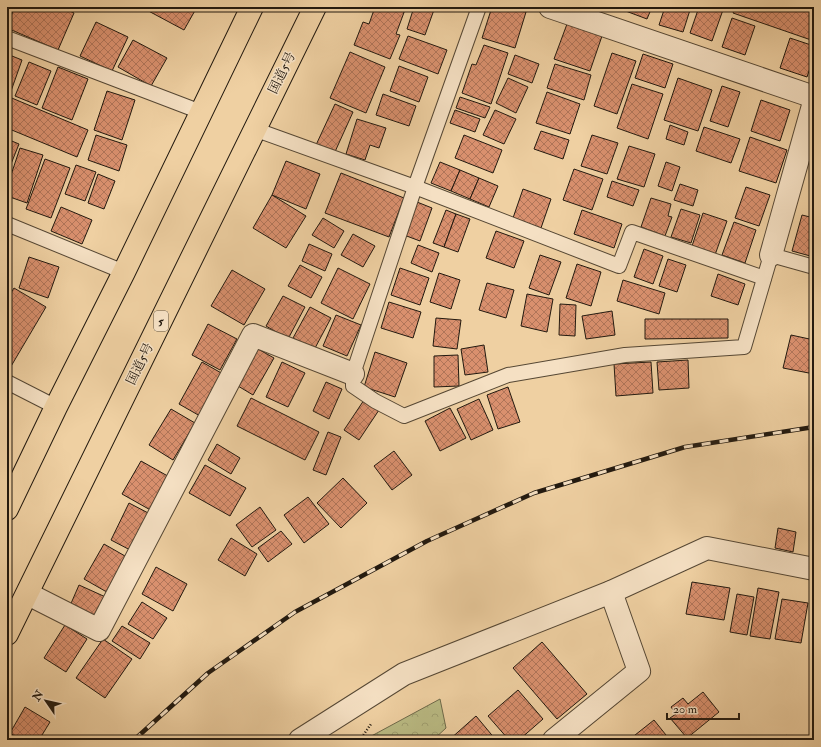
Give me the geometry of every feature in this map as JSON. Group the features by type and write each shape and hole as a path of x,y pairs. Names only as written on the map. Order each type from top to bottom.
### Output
{"highway":[{"path":"7,509 252,7"},
{"name":"国道5号","path":"7,634 28,594 314,7"}],"street":[{"path":"550,7 814,97"},
{"path":"770,255 810,130 814,102"},
{"path":"28,594 99,630 253,335 353,374"},
{"path":"300,740 404,674 611,592 707,548 814,569"},
{"path":"554,740 639,671 611,592"}],"lane":[{"path":"479,7 415,187 353,374 353,386 404,416 508,375 625,355 744,347 770,255 814,267"},
{"path":"7,38 201,112"},
{"path":"254,129 415,187 620,266 632,232 764,278"},
{"path":"7,224 124,272"},
{"path":"7,382 56,407"}],"green space":[{"path":"440,699 446,728 433,740 364,740"}],"building":[{"path":"15,7 61,7 74,13 58,50 7,28"},
{"path":"141,7 197,7 184,30"},
{"path":"375,7 406,7 396,34 400,35 390,59 354,45 363,22 369,24"},
{"path":"414,7 435,7 425,35 407,29"},
{"path":"492,7 511,7 526,12 515,48 482,38"},
{"path":"615,7 652,7 647,19"},
{"path":"665,7 682,7 690,10 683,32 659,25"},
{"path":"699,7 724,7 712,41 690,33"},
{"path":"736,7 814,7 814,41 733,13"},
{"path":"732,18 755,26 745,55 722,47"},
{"path":"96,22 128,37 112,71 80,56"},
{"path":"567,24 602,36 590,71 554,59"},
{"path":"408,36 447,50 438,74 399,59"},
{"path":"790,38 814,46 814,56 807,77 780,68"},
{"path":"133,40 167,58 151,86 118,67"},
{"path":"484,45 508,53 491,104 462,93 472,64 476,65"},
{"path":"350,52 385,67 366,113 330,98"},
{"path":"612,53 636,61 617,114 594,106"},
{"path":"7,54 22,60 10,94 7,93"},
{"path":"643,54 673,64 665,88 635,78"},
{"path":"515,55 539,64 532,83 508,74"},
{"path":"29,62 51,71 37,105 15,96"},
{"path":"555,64 591,75 584,100 547,88"},
{"path":"399,66 428,77 419,102 390,91"},
{"path":"58,67 88,79 72,120 42,108"},
{"path":"508,78 528,87 516,113 496,103"},
{"path":"678,78 712,90 698,131 664,120"},
{"path":"632,84 663,94 648,139 617,128"},
{"path":"722,86 740,92 728,127 710,121"},
{"path":"107,91 135,100 122,140 94,130"},
{"path":"547,92 580,104 570,134 536,123"},
{"path":"383,94 416,106 409,126 376,115"},
{"path":"7,96 88,130 77,157 7,128"},
{"path":"460,97 490,107 485,118 456,108"},
{"path":"761,100 790,110 780,141 751,131"},
{"path":"335,104 353,112 334,154 316,145"},
{"path":"455,110 480,119 475,132 450,123"},
{"path":"495,110 516,119 504,144 483,135"},
{"path":"357,119 386,128 379,148 370,145 365,160 346,154"},
{"path":"670,125 688,132 684,145 666,139"},
{"path":"704,127 740,139 731,163 696,151"},
{"path":"541,131 569,140 563,159 534,149"},
{"path":"96,135 127,145 119,171 88,160"},
{"path":"464,135 502,150 493,173 455,158"},
{"path":"592,135 618,143 607,174 581,166"},
{"path":"750,137 787,150 776,183 739,171"},
{"path":"7,139 19,144 7,174"},
{"path":"629,146 655,154 644,187 617,179"},
{"path":"20,148 43,155 27,203 7,196 7,187"},
{"path":"45,159 70,168 51,218 26,209"},
{"path":"286,161 320,174 306,209 272,195"},
{"path":"440,162 460,170 451,191 431,183"},
{"path":"666,162 680,167 672,191 658,186"},
{"path":"76,165 96,172 85,201 65,194"},
{"path":"574,169 603,179 592,210 563,200"},
{"path":"460,170 479,178 470,199 451,191"},
{"path":"341,173 404,198 389,237 325,213"},
{"path":"98,174 115,181 104,209 88,203"},
{"path":"479,178 498,186 489,207 470,199"},
{"path":"612,181 639,190 633,206 607,197"},
{"path":"680,184 698,190 693,206 674,200"},
{"path":"746,187 770,195 759,226 735,218"},
{"path":"523,189 551,199 541,228 513,218"},
{"path":"272,195 306,216 286,248 253,228"},
{"path":"651,198 671,204 668,216 672,217 665,236 641,227"},
{"path":"417,202 432,208 420,241 404,235"},
{"path":"61,207 92,220 82,244 51,231"},
{"path":"681,209 700,215 691,243 671,237"},
{"path":"446,210 456,214 444,247 433,243"},
{"path":"582,210 622,224 614,248 574,234"},
{"path":"703,213 727,221 715,255 692,246"},
{"path":"456,214 470,219 458,252 444,247"},
{"path":"802,215 814,218 814,257 792,251"},
{"path":"323,218 344,231 334,248 312,235"},
{"path":"734,222 756,230 745,263 722,255"},
{"path":"496,231 524,241 514,268 486,258"},
{"path":"353,234 375,246 363,267 341,255"},
{"path":"309,244 332,254 325,271 302,261"},
{"path":"418,245 439,253 432,272 411,263"},
{"path":"644,249 663,256 653,284 634,277"},
{"path":"540,255 561,262 549,295 529,288"},
{"path":"29,257 59,267 48,298 19,288"},
{"path":"668,259 686,265 677,292 659,286"},
{"path":"577,264 601,272 591,306 566,298"},
{"path":"300,265 322,277 311,298 288,286"},
{"path":"338,268 370,284 353,319 321,303"},
{"path":"400,268 429,278 420,305 391,295"},
{"path":"232,270 265,289 244,325 211,306"},
{"path":"439,273 460,280 451,309 430,302"},
{"path":"718,274 745,284 738,305 711,296"},
{"path":"623,280 665,293 659,314 617,301"},
{"path":"487,283 514,290 506,318 479,310"},
{"path":"14,288 46,307 10,368 7,366 7,299"},
{"path":"527,294 553,299 547,332 521,326"},
{"path":"283,296 305,307 288,339 266,326"},
{"path":"389,302 421,312 413,338 381,328"},
{"path":"560,304 576,305 575,336 559,335"},
{"path":"310,307 331,318 314,350 293,338"},
{"path":"612,311 615,335 586,339 582,316"},
{"path":"336,315 361,325 347,356 323,346"},
{"path":"436,318 461,320 457,349 433,346"},
{"path":"645,319 728,319 728,338 645,339"},
{"path":"208,324 237,339 220,370 192,355"},
{"path":"791,335 814,340 814,374 783,368"},
{"path":"484,345 488,372 465,375 461,349"},
{"path":"258,349 274,358 253,395 238,386"},
{"path":"375,352 407,363 395,397 364,387"},
{"path":"458,355 459,386 434,387 434,356"},
{"path":"688,360 689,388 659,390 657,362"},
{"path":"202,362 223,374 200,416 179,404"},
{"path":"282,362 305,373 288,407 266,397"},
{"path":"651,362 653,393 616,396 614,364"},
{"path":"326,382 342,389 329,419 313,411"},
{"path":"508,387 520,422 498,429 487,395"},
{"path":"251,398 319,432 305,460 237,426"},
{"path":"479,399 493,430 471,440 457,409"},
{"path":"364,400 379,410 359,440 344,430"},
{"path":"450,408 466,438 440,451 425,421"},
{"path":"171,409 195,423 173,460 149,445"},
{"path":"328,432 341,437 326,475 313,470"},
{"path":"217,444 240,458 231,474 208,460"},
{"path":"394,451 412,475 392,490 374,466"},
{"path":"141,461 173,479 154,512 122,494"},
{"path":"205,465 246,488 230,516 189,493"},
{"path":"343,478 367,503 341,528 317,503"},
{"path":"308,497 329,524 304,543 284,515"},
{"path":"129,503 152,515 134,552 111,540"},
{"path":"260,507 276,530 252,547 236,525"},
{"path":"778,528 796,532 793,552 775,548"},
{"path":"281,531 292,544 268,562 258,548"},
{"path":"231,538 257,554 245,576 218,560"},
{"path":"104,544 132,560 112,595 84,579"},
{"path":"156,567 187,584 173,611 142,594"},
{"path":"692,582 730,588 724,620 686,614"},
{"path":"79,585 110,599 101,621 69,608"},
{"path":"758,588 779,592 770,639 750,636"},
{"path":"737,594 754,597 747,635 730,632"},
{"path":"782,599 808,603 801,643 775,639"},
{"path":"142,602 167,618 153,639 128,624"},
{"path":"814,622 814,639 811,638"},
{"path":"65,625 87,639 66,672 44,658"},
{"path":"122,626 150,643 140,659 112,641"},
{"path":"103,639 132,659 105,698 76,678"},
{"path":"542,642 587,694 557,719 513,668"},
{"path":"518,690 543,719 519,740 509,740 488,716"},
{"path":"703,692 719,712 687,738 670,718 676,714 671,707 683,698 688,704"},
{"path":"25,707 50,722 39,740 22,740 10,733"},
{"path":"476,716 496,740 449,740"},
{"path":"654,720 670,740 630,739"},
{"path":"787,735 791,740 781,740"}],"railway":[{"path":"134,740 208,673 295,612 427,541 534,493 685,447 814,427"}]}
